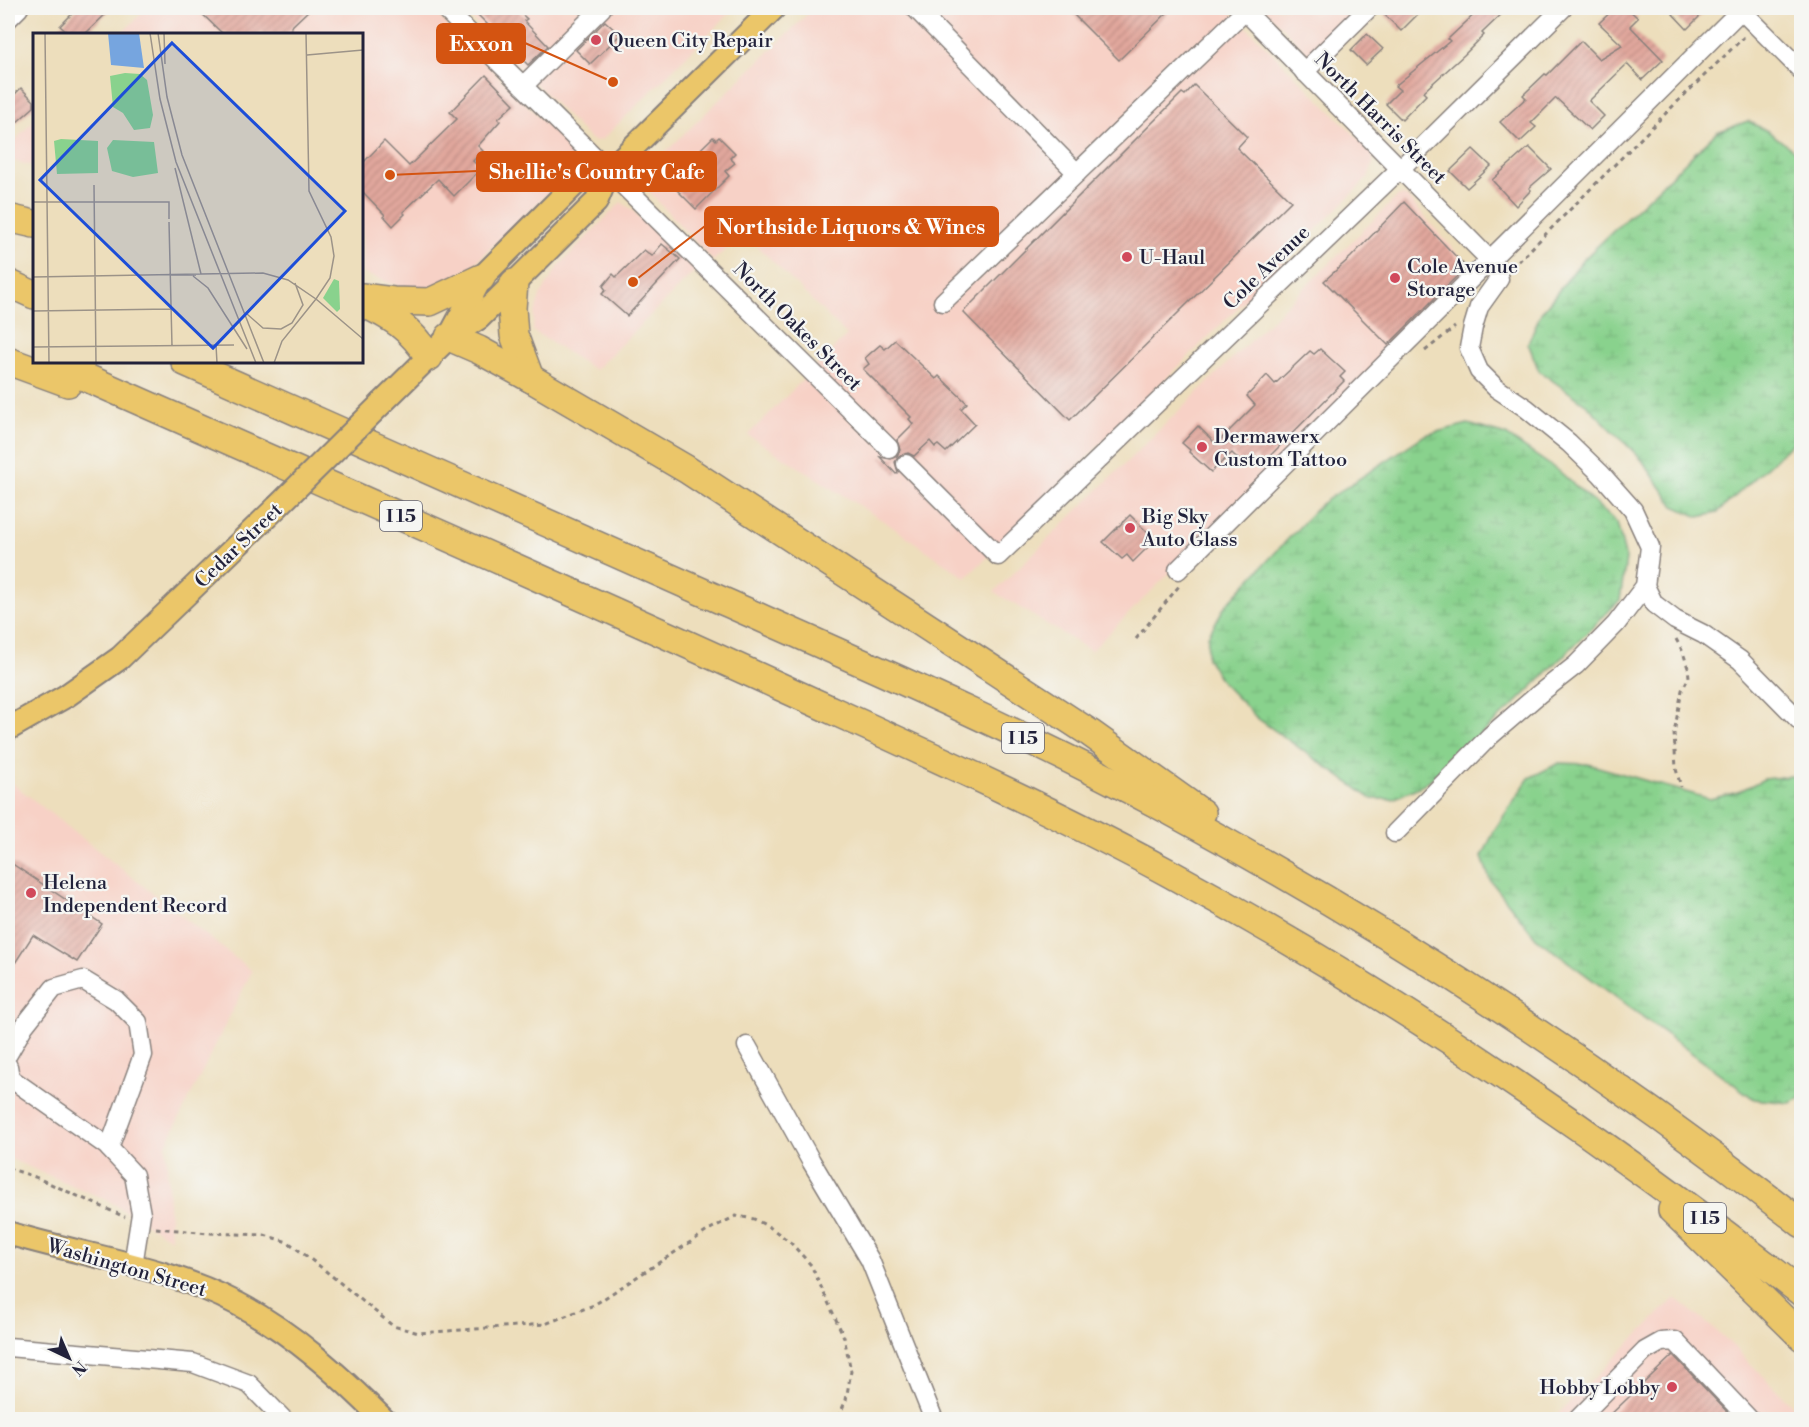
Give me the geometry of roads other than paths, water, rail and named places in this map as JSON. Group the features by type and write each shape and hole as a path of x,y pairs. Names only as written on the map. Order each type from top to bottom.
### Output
{"highway":[{"path":"8,218 33,224"},
{"path":"363,297 430,302 481,278"},
{"path":"514,282 512,308 514,335 530,378"},
{"path":"8,283 33,295"},
{"path":"363,303 400,324 417,338 429,357"},
{"path":"449,338 479,350 530,378 686,469 1090,733 1326,900"},
{"path":"8,342 33,354"},
{"path":"8,361 74,385 91,380"},
{"name":"I 15","path":"53,363 410,519 721,659 1008,791 1116,845 1345,974 1482,1061 1607,1146 1706,1218 1802,1293"},
{"name":"I 15","path":"187,363 960,708 1168,810 1326,900 1472,990 1573,1057 1689,1139 1802,1224"},
{"path":"1607,1146 1802,1337"}],"main road":[{"name":"Cedar Street","path":"8,729 66,696 120,658 449,338 479,318 596,201 609,171 774,8"},
{"name":"Cedar Street","path":"449,338 481,278 577,182 609,171"},
{"name":"Washington Street","path":"8,1233 133,1265 200,1287 237,1303 270,1322 331,1369 384,1419"}],"street":[{"path":"8,19 20,8"},
{"name":"North Oakes Street","path":"444,8 889,448"},
{"path":"523,86 602,8"},
{"path":"915,8 1077,173"},
{"path":"1304,72 1369,8"},
{"name":"Cole Avenue","path":"906,464 998,556 1400,169 1563,8"},
{"path":"1178,570 1741,8 1802,70"},
{"path":"943,302 1244,9"},
{"name":"North Harris Street","path":"1244,9 1496,268 1499,279 1479,307 1469,348 1479,371 1496,388 1526,408 1569,443 1633,510 1650,547 1646,586"},
{"path":"1395,833 1490,736 1576,665 1616,624 1646,586 1654,604 1674,620 1702,634 1740,660 1802,723"},
{"path":"8,1054 24,1026 54,988 83,980 116,1000 138,1022 143,1055 109,1148"},
{"path":"747,1046 811,1161 870,1260 934,1419"},
{"path":"8,1066 10,1078 109,1148 134,1175 141,1214 133,1265"},
{"path":"1577,1419 1644,1351 1661,1342 1675,1341 1750,1419"},
{"path":"8,1347 193,1363 249,1384 284,1419"}],"place":[{"name":"Queen City Repair","path":"596,40"},
{"name":"Exxon","path":"613,82"},
{"name":"Shellie's Country Cafe","path":"390,175"},
{"name":"U-Haul","path":"1127,257"},
{"name":"Cole Avenue Storage","path":"1395,278"},
{"name":"Northside Liquors & Wines","path":"633,282"},
{"name":"Dermawerx Custom Tattoo","path":"1202,447"},
{"name":"Big Sky Auto Glass","path":"1130,528"},
{"name":"Helena Independent Record","path":"31,893"},
{"name":"Hobby Lobby","path":"1672,1387"}]}
